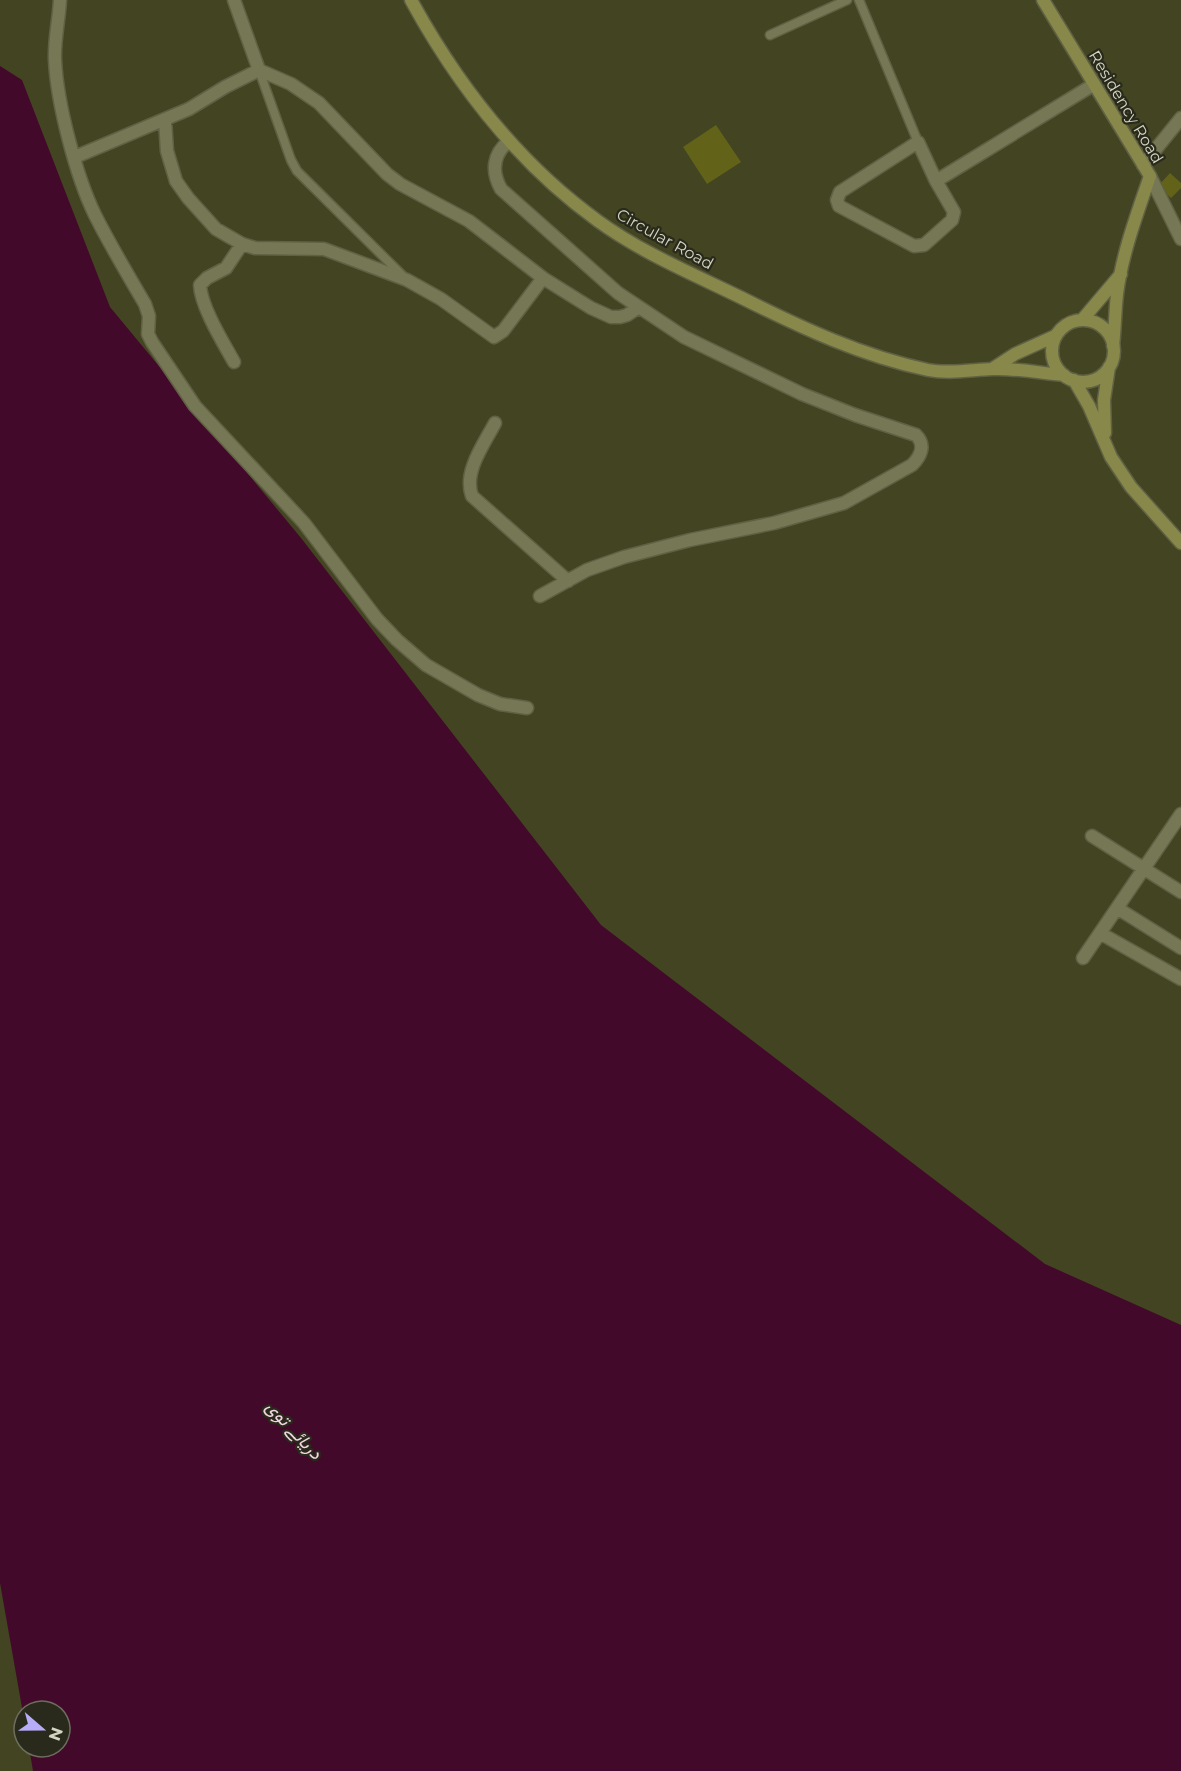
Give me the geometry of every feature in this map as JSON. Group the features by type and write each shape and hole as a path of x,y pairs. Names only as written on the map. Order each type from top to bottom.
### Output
{"main road":[{"name":"Circular Road","path":"411,0 456,73 509,141 569,198 606,226 666,261 766,310 849,347 907,364 944,372 992,369 1069,378"},
{"name":"Residency Road","path":"1043,0 1146,170 1117,293 1113,346"},
{"path":"1082,320 1122,273"},
{"path":"1105,437 1104,400 1109,366 1113,357 1110,335 1093,321 1072,321 1055,336 1052,357 1058,369 1069,378 1105,437 1112,456 1131,487 1181,543"},
{"path":"992,369 1015,354 1055,336"},
{"path":"1069,378 1084,382 1095,379 1109,366"}],"street":[{"path":"60,0 55,62 63,112 75,158 86,196 96,218 145,304 149,316 148,333 152,342 195,406 304,523 377,619 397,640 426,665 478,695 500,704 527,708"},
{"path":"234,0 259,70 291,84 313,98 387,174 400,184 468,221 543,278 591,308 611,317 627,315 639,307"},
{"path":"75,158 189,109 259,70"},
{"path":"936,180 1093,85"},
{"path":"1180,237 1146,170 1181,118"},
{"path":"165,120 167,151 176,181 216,229 242,244 266,250 324,249 407,280 441,299 494,337 502,331 543,278"},
{"path":"509,141 499,149 495,160 495,179 501,189 618,293 684,337 802,394 855,415 916,435 920,439 922,451 912,465 844,503 774,523 690,540 624,557 587,570 540,596"},
{"path":"918,142 954,212 952,220 924,246 915,246 839,206 837,200 840,192 918,142"},
{"path":"234,362 213,324 200,291 200,285 207,278 226,268 242,244"},
{"path":"495,423 470,476 469,489 472,496 568,581"},
{"path":"1083,958 1181,813"},
{"path":"1092,836 1181,892"},
{"path":"1117,908 1181,948"},
{"path":"1100,933 1181,979"}],"lane":[{"path":"770,35 847,0"},
{"path":"859,0 918,142"},
{"path":"259,70 297,171 407,280"}],"water":[{"name":"دریائے توی","path":"0,66 22,80 110,307 301,538 601,925 1045,1264 1181,1325 1181,1771 33,1771 31,1759 72,1759 72,1699 20,1699 0,1583"}],"building":[{"path":"716,125 741,162 707,184 683,147"},
{"path":"1170,173 1181,183 1181,188 1171,198 1158,186"}]}
